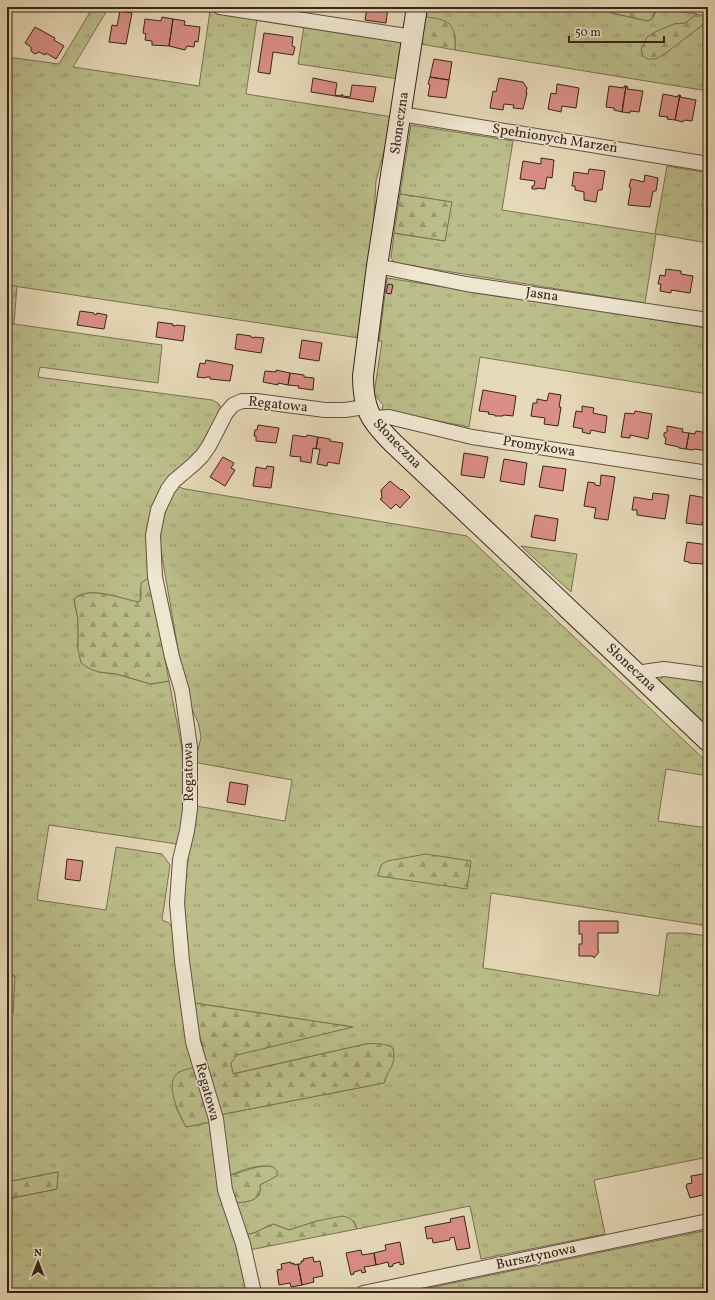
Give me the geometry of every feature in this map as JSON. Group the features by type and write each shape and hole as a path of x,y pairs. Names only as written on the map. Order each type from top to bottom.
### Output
{"street":[{"path":"220,7 413,37"},
{"name":"Słoneczna","path":"417,7 362,376 362,392 368,413 383,434 708,740"},
{"name":"Spełnionych Marzeń","path":"401,114 708,164"},
{"name":"Jasna","path":"378,266 466,284 708,320"},
{"name":"Regatowa","path":"254,1293 243,1244 225,1190 216,1119 193,1042 183,968 177,902 180,860 187,831 190,809 190,747 182,691 172,657 155,578 153,555 154,528 158,510 174,480 202,456 209,446 226,413 238,402 262,401 325,410 345,410 368,413"},
{"name":"Promykowa","path":"368,413 472,437 708,474"},
{"path":"636,673 664,669 708,675"},
{"name":"Bursztynowa","path":"363,1293 708,1221"}],"green space":[{"path":"93,7 109,7 73,67 199,86 210,11 257,19 246,94 393,117 376,181 371,267 359,338 7,285 7,57 59,64"},
{"path":"427,7 605,7 612,13 648,21 654,16 657,8 697,14 685,23 674,24 666,53 705,23 708,16 708,91 455,50 455,35 425,17"},
{"path":"605,7 657,8 652,19 648,21 612,13 607,11"},
{"path":"697,14 707,16 705,23 656,59 647,59 643,56 641,49 647,37 674,24 685,23"},
{"path":"425,17 440,19 450,24 454,34 455,50 421,44"},
{"path":"304,26 404,41 399,79 298,64"},
{"path":"411,125 513,141 502,210 655,234 667,166 708,173 708,243 656,234 645,303 395,263 391,258 394,233 445,241 451,202 400,194"},
{"path":"400,194 452,202 445,241 394,233"},
{"path":"387,278 708,328 708,394 480,357 469,427 382,410 383,405 374,394 382,341 379,341"},
{"path":"7,285 17,286 14,324 7,323"},
{"path":"7,323 162,345 158,383 40,367 38,377 212,400 218,403 222,410 197,455 163,487 150,577 140,590 141,598 139,603 96,593 80,595 74,599 78,620 78,649 99,672 116,674 151,684 169,681 182,749 186,804 177,844 49,825 37,900 106,910 116,847 162,854 170,865 162,920 169,923 176,934 195,1067 175,1076 176,1108 186,1127 211,1122 228,1211 248,1293 7,1293 7,1199 57,1189 58,1172 7,1182 7,1012 13,1013 14,976 7,975"},
{"path":"175,486 185,489 467,536 708,763 708,776 666,769 658,821 708,828 708,926 491,893 483,968 659,996 667,933 686,933 708,936 708,1157 594,1180 605,1234 481,1259 470,1206 357,1229 354,1221 317,1221 289,1230 273,1224 254,1233 244,1235 234,1203 256,1198 260,1191 260,1185 276,1176 277,1171 266,1166 260,1166 228,1176 219,1115 384,1083 392,1066 366,1044 232,1074 231,1063 236,1055 352,1027 194,1003 184,930 183,893 196,806 285,821 292,780 193,762 201,737 198,722 186,696 159,539 169,496"},
{"path":"521,546 577,554 571,592"},
{"path":"150,577 169,681 151,684 116,674 99,672 90,669 81,663 78,649 78,620 74,599 80,595 96,593 139,602 141,598 141,583"},
{"path":"665,675 708,682 708,727 659,680"},
{"path":"426,854 471,861 467,889 378,876 381,865 387,861"},
{"path":"7,975 15,976 13,1013 7,1012"},
{"path":"194,1003 353,1027 237,1055 231,1063 233,1074 366,1044 383,1044 393,1048 393,1063 384,1083 219,1115 196,1020"},
{"path":"195,1067 211,1122 186,1127 180,1116 173,1095 173,1081 179,1072"},
{"path":"257,1167 273,1167 277,1171 277,1176 260,1185 260,1191 256,1198 234,1203 228,1176"},
{"path":"58,1172 57,1189 7,1199 7,1182"},
{"path":"342,1216 348,1217 352,1220 357,1229 249,1250 244,1235 254,1233 273,1224 289,1230 317,1221"},
{"path":"708,1230 708,1293 405,1293"}],"building":[{"path":"367,7 388,7 386,23 365,20"},
{"path":"120,11 132,13 126,44 109,42 112,25 117,26"},
{"path":"162,17 173,19 169,46 152,45 152,41 145,40 146,34 143,33 145,19 161,21"},
{"path":"173,19 185,21 184,25 200,27 198,42 195,41 194,47 187,46 185,50 169,46"},
{"path":"35,27 55,38 54,40 64,46 56,59 46,53 45,55 39,52 35,54 31,51 31,47 25,43"},
{"path":"264,33 293,37 292,46 295,47 293,55 273,52 270,74 258,72"},
{"path":"434,59 452,62 449,80 430,77"},
{"path":"430,77 449,80 446,98 428,96 430,85 428,84"},
{"path":"313,78 337,83 335,95 342,96 342,94 343,96 350,97 352,85 376,87 373,102 311,92"},
{"path":"499,78 523,82 527,88 527,93 523,109 513,108 514,105 504,104 503,110 490,108 493,91 496,92"},
{"path":"557,84 579,88 576,108 562,106 561,112 548,109 551,93 556,94"},
{"path":"609,86 624,88 624,86 626,86 622,112 614,110 614,108 606,107"},
{"path":"626,86 628,87 627,89 643,91 639,112 622,112"},
{"path":"663,94 678,97 678,95 680,95 675,120 667,119 668,117 659,116"},
{"path":"680,95 680,97 696,100 692,121 684,120 683,122 675,120"},
{"path":"541,158 554,160 552,178 547,177 545,189 532,189 535,181 520,179 523,161 541,164"},
{"path":"589,169 605,171 602,190 598,190 596,202 584,200 584,192 575,190 575,186 572,186 574,172 588,174"},
{"path":"645,175 658,178 656,191 653,191 650,207 628,205 631,179 644,182"},
{"path":"666,269 681,271 681,274 693,276 690,293 671,290 671,293 660,291 661,284 658,284 660,275 665,276"},
{"path":"388,284 393,285 391,294 386,293"},
{"path":"80,311 94,313 96,315 97,313 107,315 104,329 77,325"},
{"path":"158,322 173,324 173,326 185,326 183,341 156,337"},
{"path":"237,334 251,336 254,338 264,338 261,353 235,349"},
{"path":"302,340 322,343 319,361 299,358"},
{"path":"206,360 233,365 230,381 210,379 210,377 197,377 200,363 205,364"},
{"path":"276,370 290,373 288,385 263,382 265,371 276,372"},
{"path":"290,373 314,378 313,390 288,385"},
{"path":"483,390 516,396 513,416 495,416 488,414 489,412 479,411"},
{"path":"549,393 561,395 558,426 544,424 545,418 531,416 533,403 537,403 537,399 547,401"},
{"path":"582,406 594,408 593,413 607,416 605,433 591,430 590,434 582,432 583,429 573,427 576,411 582,412"},
{"path":"635,411 652,414 648,439 630,435 630,438 621,437 625,413 634,414"},
{"path":"258,425 279,428 276,443 256,441 256,436 254,436"},
{"path":"667,426 683,429 682,432 689,433 686,449 665,444 666,438 664,437 664,433 667,432"},
{"path":"696,431 708,433 708,451 686,449 689,433 695,434"},
{"path":"293,435 318,437 316,449 313,448 311,463 300,461 301,457 290,456"},
{"path":"318,437 343,443 339,464 328,462 327,466 317,464 320,449 316,449"},
{"path":"464,453 488,457 484,478 461,475"},
{"path":"223,457 234,463 231,468 235,470 225,486 210,477"},
{"path":"504,459 527,463 524,485 500,481"},
{"path":"267,466 274,467 271,488 253,486 256,467 266,469"},
{"path":"543,466 566,469 563,491 539,487"},
{"path":"601,475 615,477 608,520 594,518 596,508 584,506 588,482 595,483 595,485 600,486"},
{"path":"390,481 401,490 402,489 410,497 400,508 396,504 391,509 380,499 382,498 381,490"},
{"path":"653,493 669,495 665,519 637,515 637,510 632,510 634,497 652,500"},
{"path":"690,495 706,498 706,501 708,501 708,523 702,522 702,525 686,523"},
{"path":"535,515 558,519 555,541 531,537"},
{"path":"687,542 708,545 708,553 704,552 703,564 684,561"},
{"path":"230,782 248,785 245,805 227,802"},
{"path":"67,859 83,861 80,881 65,879"},
{"path":"579,921 618,921 618,933 598,933 599,952 594,958 593,956 579,956 579,944 582,944 582,934 579,934"},
{"path":"708,1173 708,1196 707,1194 690,1198 686,1186 687,1184 692,1183 691,1176"},
{"path":"464,1216 470,1248 457,1250 454,1237 450,1238 450,1240 433,1243 432,1238 427,1239 425,1227 451,1222 450,1219"},
{"path":"400,1242 404,1264 400,1265 400,1262 389,1267 388,1262 376,1265 374,1253 386,1250 385,1245"},
{"path":"361,1250 362,1255 374,1253 376,1265 364,1267 366,1272 362,1273 361,1270 354,1272 354,1274 351,1275 346,1253"},
{"path":"313,1257 314,1262 320,1261 323,1276 313,1278 314,1282 302,1285 298,1264 301,1264 301,1261 304,1261 303,1259"},
{"path":"291,1262 291,1264 294,1263 294,1265 298,1264 302,1285 291,1287 290,1283 279,1285 277,1270 282,1269 281,1264"}]}
